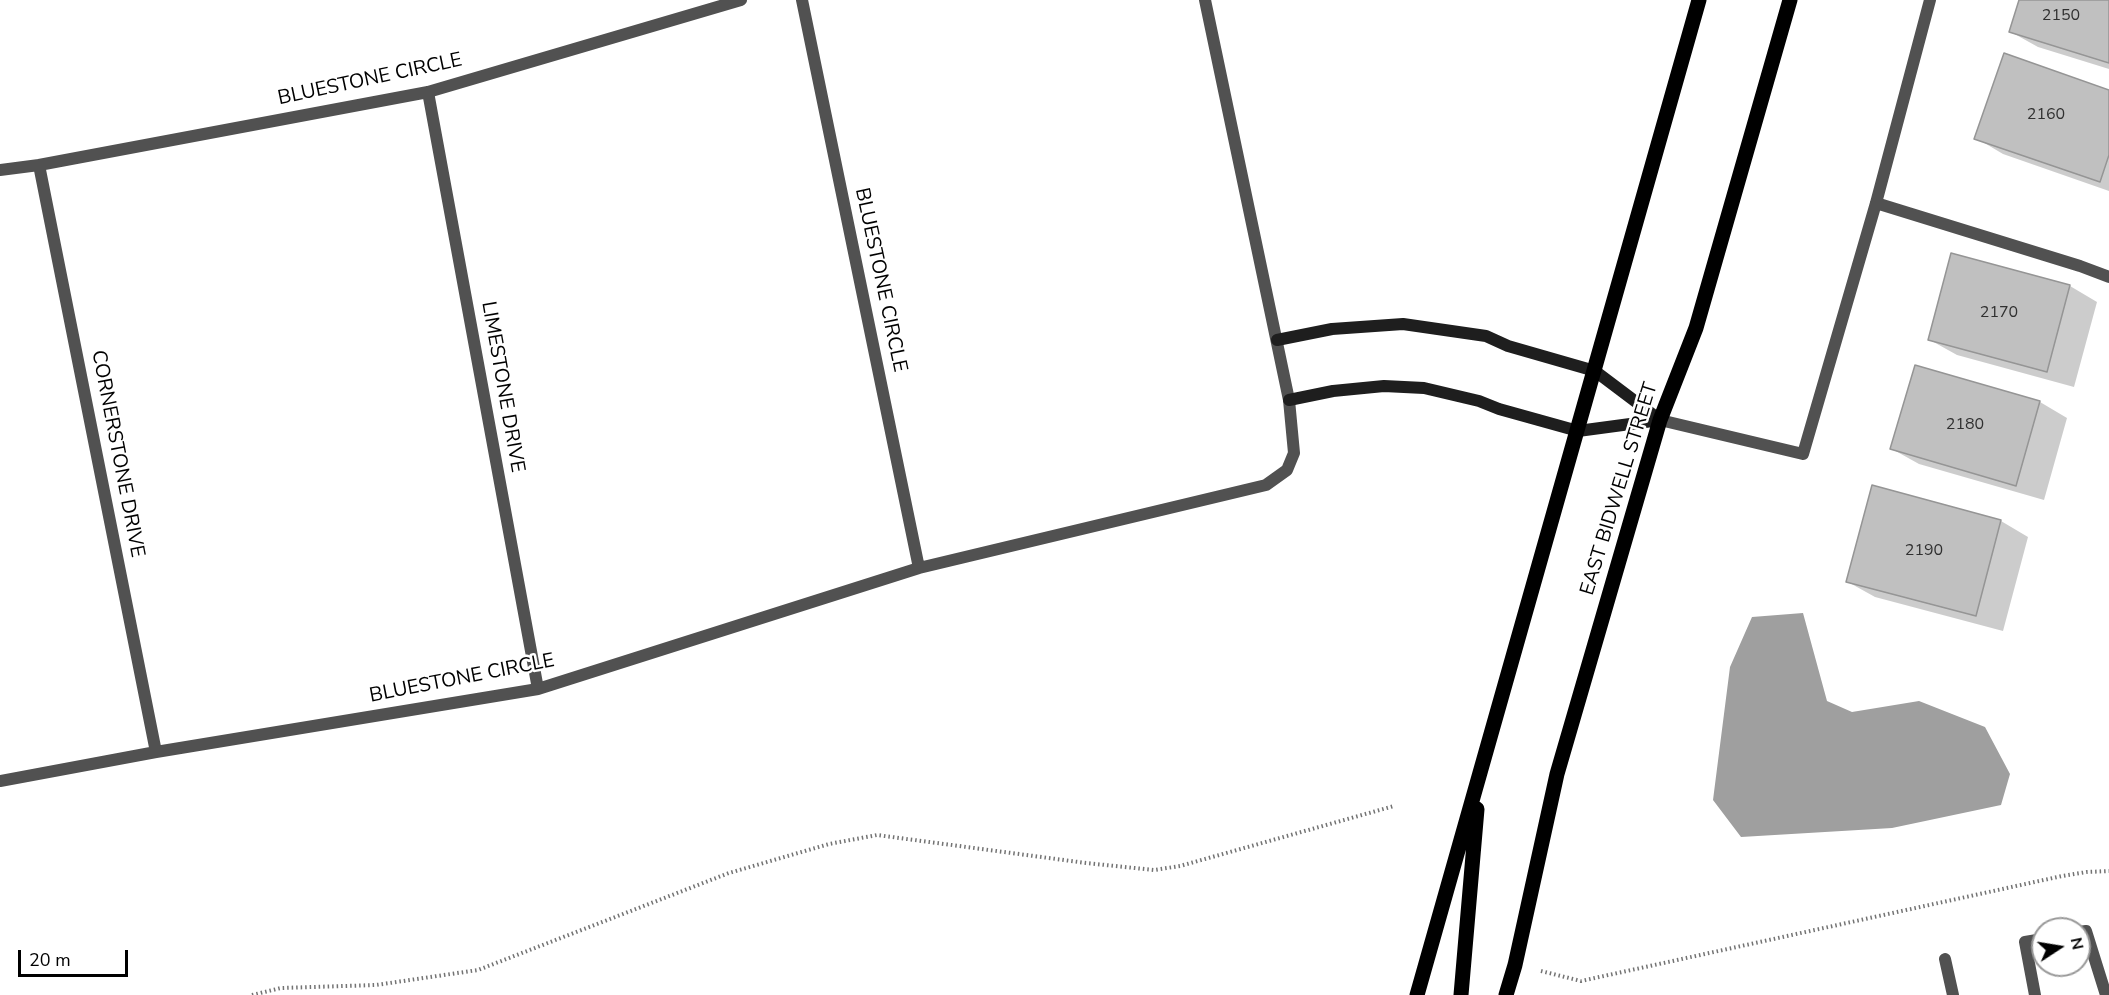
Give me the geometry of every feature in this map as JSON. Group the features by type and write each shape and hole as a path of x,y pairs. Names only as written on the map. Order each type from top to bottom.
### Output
{"main road":[{"path":"1417,995 1699,0"},
{"name":"EAST BIDWELL STREET","path":"1506,995 1515,965 1557,774 1660,420 1696,328 1790,0"},
{"path":"1461,995 1480,773"}],"street":[{"name":"BLUESTONE CIRCLE","path":"0,170 39,165 428,92 741,0"},
{"name":"BLUESTONE CIRCLE","path":"802,0 919,568"},
{"name":"BLUESTONE CIRCLE","path":"0,781 156,752 538,689 919,568 1266,485 1287,470 1294,453 1289,400 1205,0"},
{"path":"1289,400 1334,391 1384,386 1424,388 1479,401 1499,409 1578,431 1660,420 1803,454 1876,203 1930,0"},
{"name":"LIMESTONE DRIVE","path":"428,92 538,689"},
{"name":"CORNERSTONE DRIVE","path":"39,165 156,752"},
{"path":"1876,203 2109,277"},
{"path":"1277,340 1332,328 1403,324 1486,336 1508,346 1595,371 1660,420"},
{"path":"2031,941 2025,942 2031,974"},
{"path":"2091,947 2106,995"},
{"path":"1945,959 1953,995"},
{"path":"2032,977 2035,995"}],"path":[{"path":"252,995 281,988 376,986 478,970 729,873 829,844 878,835 1155,870 1180,866 1394,806"},
{"path":"1515,965 1581,981 2043,880 2087,872 2109,871"}],"shaded area":[{"path":"1803,613 1827,701 1852,712 1919,701 1985,727 2010,774 2001,805 1892,828 1741,837 1713,800 1730,667 1752,617"}],"building":[{"path":"2019,0 2109,0 2109,63 2009,32"},
{"path":"2004,53 2109,90 2109,155 2100,182 1974,139"},
{"path":"1951,253 2070,285 2047,372 1928,340"},
{"path":"1915,365 2040,401 2016,486 1890,449"},
{"path":"1872,485 2001,520 1976,616 1846,582"}]}
